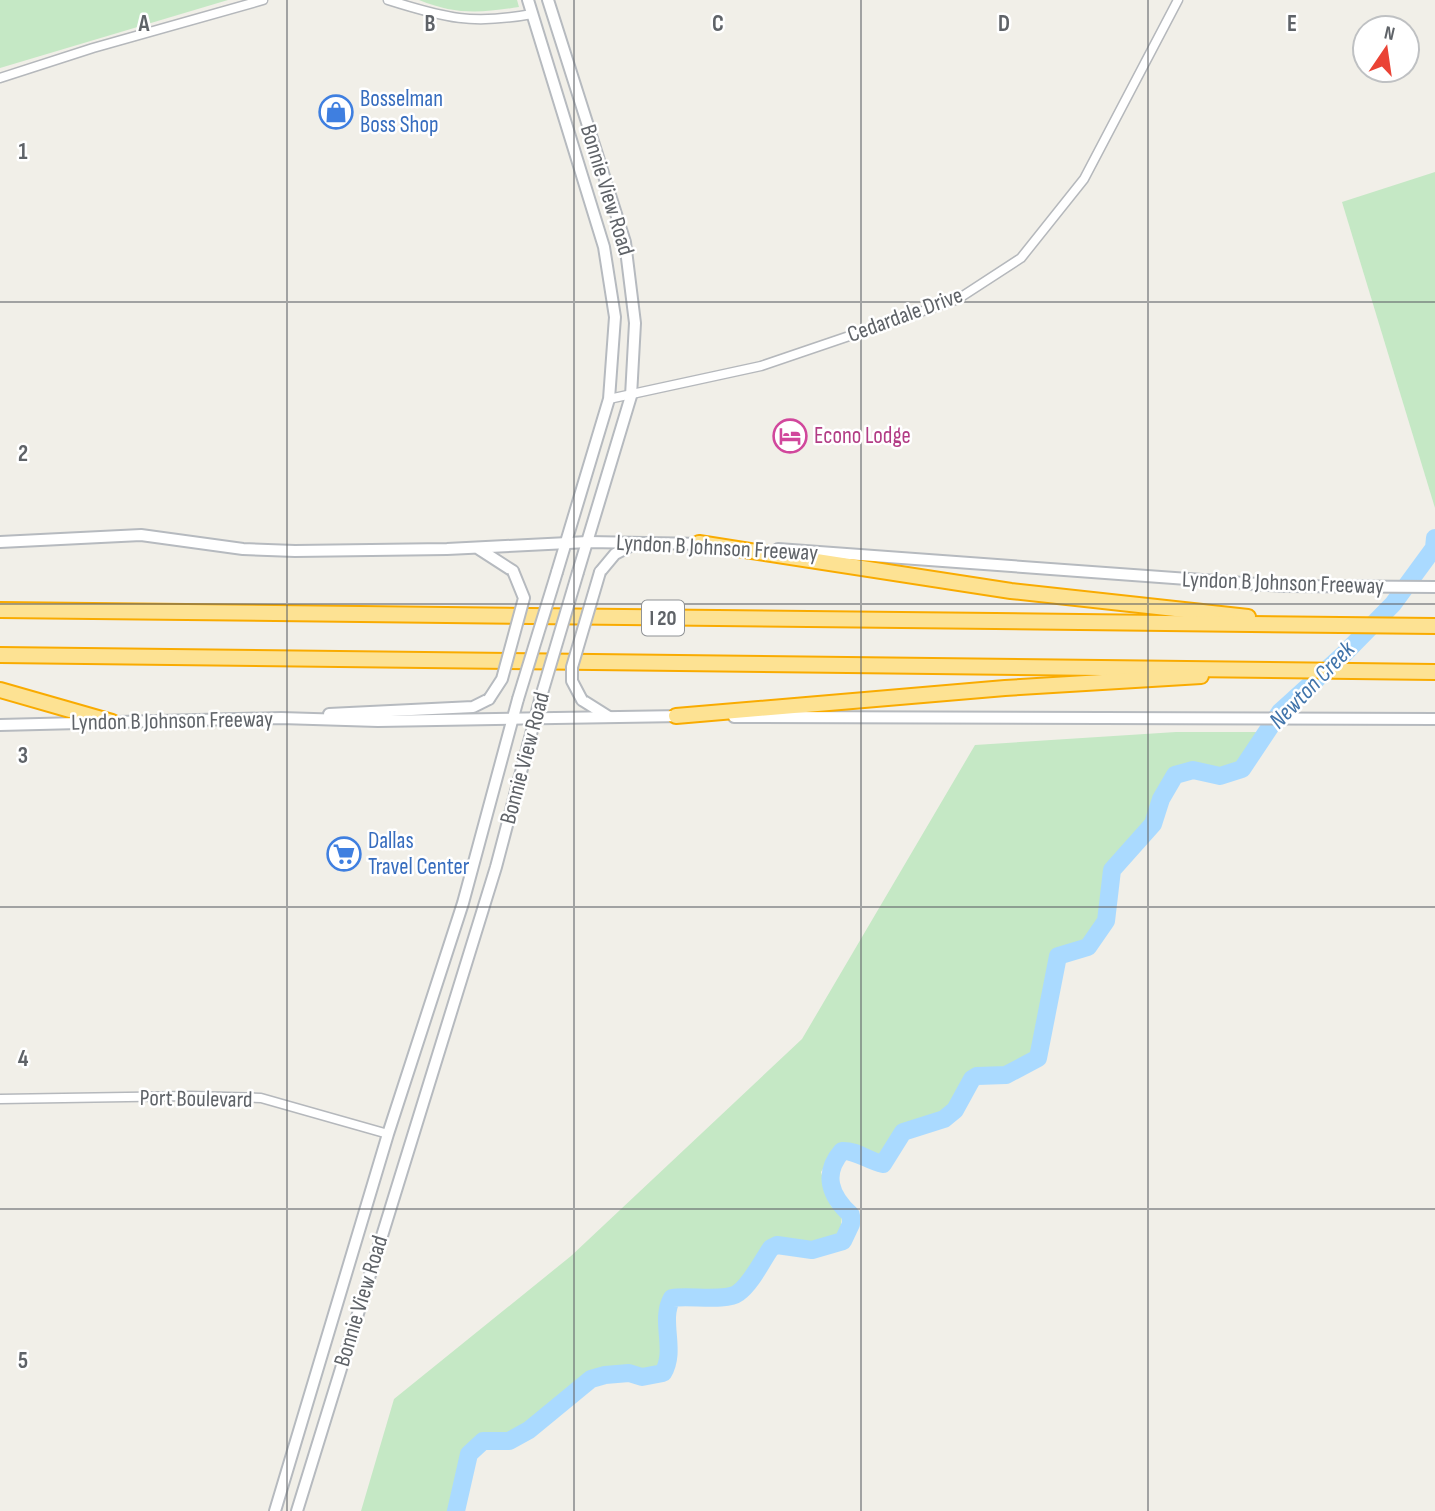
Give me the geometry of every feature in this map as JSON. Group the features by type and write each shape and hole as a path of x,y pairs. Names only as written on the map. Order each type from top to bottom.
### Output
{"highway":[{"path":"699,543 1011,590 1326,626"},
{"name":"Lyndon B Johnson Freeway","path":"0,610 1429,626"},
{"name":"I 20","path":"0,655 1435,671"},
{"path":"676,716 1005,688 1129,683 1286,669"},
{"path":"0,690 112,722"}],"main road":[{"name":"Bonnie View Road","path":"275,1511 388,1134 475,862 512,719 609,399 615,354 615,317 602,240 528,0"},
{"name":"Bonnie View Road","path":"297,1511 496,867 534,719 631,396 635,323 625,242 548,0"},
{"path":"602,240 625,242"},
{"name":"Lyndon B Johnson Freeway","path":"0,542 141,535 272,551 588,542 699,543 1258,584 1435,587"},
{"path":"610,718 582,700 572,681 572,667 600,572 615,554 637,542"},
{"path":"281,718 473,707 489,699 502,679 524,598 513,571 476,547"},
{"name":"Lyndon B Johnson Freeway","path":"0,725 281,718 534,719 676,716 1435,719"},
{"path":"475,862 496,867"},
{"path":"388,1134 410,1141"}],"street":[{"path":"0,78 93,48 263,0"},
{"path":"388,0 428,13 470,21 498,20 532,13"},
{"name":"Cedardale Drive","path":"609,399 761,366 958,299 1021,258 1084,179 1178,0"},
{"name":"Port Boulevard","path":"0,1099 190,1096 261,1098 388,1134"}],"green space":[{"path":"0,0 228,0 0,68"},
{"path":"419,0 517,0 519,7 468,11 445,8"},
{"path":"1435,172 1435,508 1342,202"},
{"path":"1176,732 1265,732 1238,766 1232,778 1213,783 1201,778 1175,779 1157,793 1143,834 1107,871 1104,906 1079,954 1053,961 1040,1012 1043,1034 1034,1058 1004,1080 971,1078 948,1115 899,1130 880,1164 864,1166 842,1153 830,1157 821,1172 831,1206 842,1216 839,1242 813,1253 766,1249 727,1296 724,1306 689,1298 661,1309 665,1364 654,1379 603,1379 589,1384 531,1433 511,1444 497,1444 484,1449 463,1462 454,1511 361,1511 394,1399 571,1256 802,1039 975,745"}],"waterway":[{"name":"Newton Creek","path":"456,1511 469,1454 483,1441 509,1441 529,1430 591,1379 605,1375 629,1373 642,1377 663,1373 667,1364 667,1316 672,1298 732,1296 743,1289 771,1248 777,1245 812,1250 843,1241 851,1224 851,1215 838,1200 831,1184 832,1168 842,1151 883,1164 903,1132 944,1119 955,1110 972,1079 977,1076 1006,1075 1038,1058 1058,956 1088,947 1106,921 1112,870 1153,824 1161,799 1175,775 1193,770 1220,776 1242,769 1280,712 1343,655 1393,604 1434,548 1435,538"}],"place":[{"name":"Bosselman Boss Shop","path":"336,112"},
{"name":"Econo Lodge","path":"790,436"},
{"name":"Dallas Travel Center","path":"344,854"}]}
